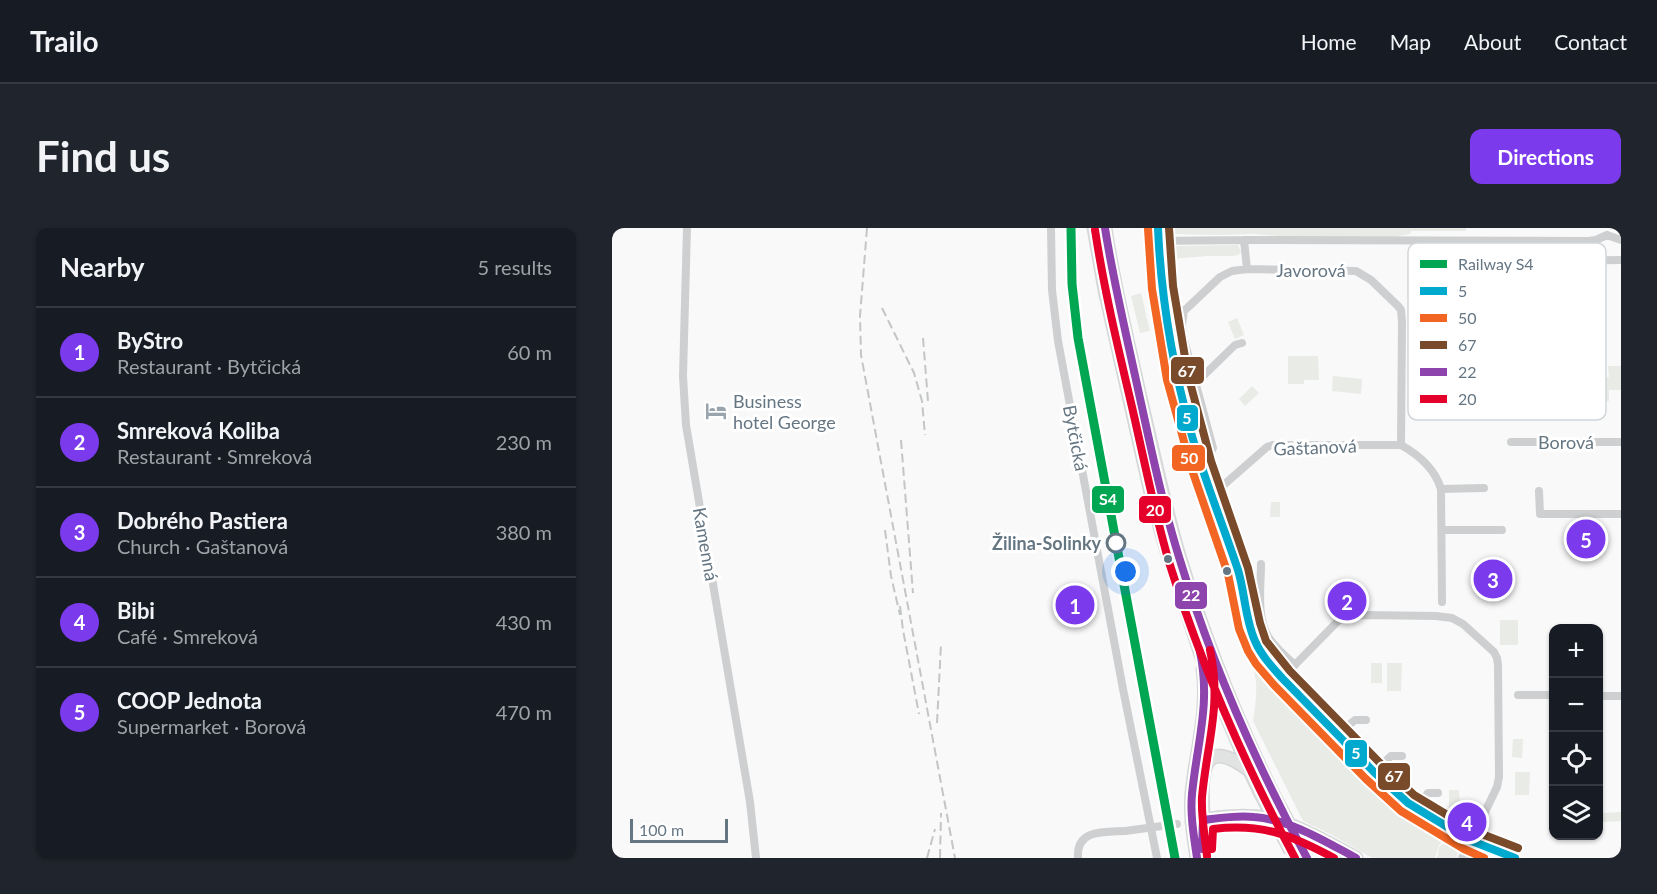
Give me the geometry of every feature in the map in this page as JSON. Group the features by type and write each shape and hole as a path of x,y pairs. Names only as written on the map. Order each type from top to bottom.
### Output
{"main road":[{"path":"1094,228 1105,290 1154,506 1171,566 1207,654 1250,771 1260,792 1299,856"},
{"path":"1105,228 1116,289 1165,504 1207,654 1274,796 1299,856"},
{"path":"1202,858 1198,821 1191,796 1206,693 1207,654"},
{"path":"1197,858 1198,821 1203,772 1206,765 1217,756 1231,758 1250,771"},
{"path":"1198,821 1239,817 1267,818 1306,832 1356,858"}],"street":[{"name":"Kamenná","path":"687,228 682,376 684,409 750,802 756,858"},
{"name":"Bytčická","path":"1051,228 1052,290 1058,341 1157,858"},
{"path":"1158,228 1161,282 1184,400 1200,462 1240,578 1252,635 1268,662 1282,678 1394,791 1416,808 1472,841 1515,858"},
{"path":"1158,241 1588,241 1596,240 1609,232 1621,240"},
{"path":"1244,240 1247,269"},
{"path":"1606,260 1621,260"},
{"name":"Javorová","path":"1200,462 1205,461 1213,448 1183,336 1184,311 1220,277 1232,271 1247,269 1356,271 1371,280 1398,306 1401,310 1402,322 1401,445"},
{"path":"1195,384 1235,345 1242,343"},
{"name":"Borová","path":"1511,442 1621,442"},
{"name":"Gaštanová","path":"1211,496 1267,447 1273,445 1401,445"},
{"path":"1401,445 1413,451 1434,472 1441,489 1442,602"},
{"path":"1441,489 1484,488"},
{"path":"1539,491 1540,514 1621,514"},
{"path":"1442,530 1502,530"},
{"path":"1261,564 1260,602 1263,626 1268,637 1295,665"},
{"path":"1282,678 1340,620 1362,615 1452,618 1463,624 1491,648 1498,665 1499,777 1497,787 1462,858"},
{"path":"1518,695 1549,695"},
{"path":"1603,696 1621,696"},
{"path":"1337,735 1355,720 1366,720"},
{"path":"1374,772 1391,756 1402,756"},
{"path":"1416,808 1428,794 1438,793"},
{"path":"1078,858 1081,843 1092,834 1198,821"},
{"path":"1471,858 1472,841"}],"shaded area":[{"path":"1166,228 1466,228 1466,231 1411,231 1410,234 1394,237 1292,237 1252,234 1171,234 1166,231"},
{"path":"1238,245 1241,252 1238,255 1170,259 1171,275 1178,288 1171,291 1166,249 1176,246"},
{"path":"1141,293 1150,331 1140,333 1131,296"},
{"path":"1173,311 1180,321 1184,354 1181,356 1205,446 1210,446 1208,453 1202,456 1171,321"},
{"path":"1237,318 1244,335 1235,339 1228,322"},
{"path":"1288,356 1318,356 1319,380 1304,380 1304,384 1288,384"},
{"path":"1608,366 1621,366 1621,390 1609,390 1609,401 1606,401 1606,377 1609,377"},
{"path":"1333,376 1362,379 1361,394 1332,391"},
{"path":"1252,386 1259,393 1245,406 1239,399"},
{"path":"1271,502 1280,502 1280,517 1270,517"},
{"path":"1500,620 1518,620 1518,645 1500,645"},
{"path":"1371,663 1382,663 1382,683 1371,683"},
{"path":"1387,663 1402,663 1401,691 1387,691"},
{"path":"1261,666 1271,672 1387,791 1415,813 1449,834 1439,845 1435,858 1372,858 1303,821 1253,721 1256,691 1254,667"},
{"path":"1513,739 1523,739 1522,758 1512,757"},
{"path":"1515,772 1530,772 1529,795 1515,795"},
{"path":"1449,790 1459,790 1460,811 1449,812"},
{"path":"1621,812 1621,821 1603,822 1603,813"},
{"path":"1451,837 1458,847 1457,858 1437,858 1439,847"}],"railway":[{"path":"867,228 860,316 861,355 955,858"},
{"path":"882,308 914,373 922,401 925,435"},
{"path":"923,338 928,401"},
{"path":"901,440 913,593"},
{"path":"885,530 891,576 900,615"},
{"path":"900,606 919,714"},
{"path":"937,723 941,644"},
{"path":"940,858 941,813"},
{"path":"927,858 935,829"}],"rail line":[{"name":"S4","path":"1071,228 1072,284 1078,338 1175,858"}],"transit line":[{"name":"22","path":"1105,228 1115,285 1151,447 1179,557 1205,635 1236,711 1307,858"},
{"name":"5","path":"1158,228 1165,307 1179,385 1197,453 1238,570 1249,624 1257,646 1282,678 1374,772 1408,803 1469,840 1515,858"},
{"name":"67","path":"1169,228 1173,286 1188,375 1211,461 1248,568 1266,641 1290,671 1414,795 1474,831 1518,848"},
{"name":"50","path":"1148,229 1152,289 1167,380 1191,467 1228,574 1239,629 1248,651 1274,685 1366,779 1401,811 1464,849 1484,858"},
{"name":"20","path":"1095,230 1117,341 1169,562 1209,676 1258,786 1295,858"},
{"name":"20","path":"1207,856 1202,797 1215,689 1210,650"},
{"name":"22","path":"1197,858 1192,802 1204,706 1200,652"},
{"name":"22","path":"1202,849 1203,820 1248,816 1281,822 1294,827 1356,858"},
{"name":"20","path":"1212,849 1213,829 1262,829 1290,837 1334,858"}],"place":[{"name":"Business hotel George","path":"716,411"},
{"name":"COOP Jednota","path":"1586,539"},
{"name":"Žilina-Solinky","path":"1116,543"},
{"name":"Dobrého Pastiera","path":"1493,579"},
{"name":"Smreková Koliba","path":"1347,601"},
{"name":"ByStro","path":"1075,605"},
{"name":"Bibi","path":"1467,822"}]}
